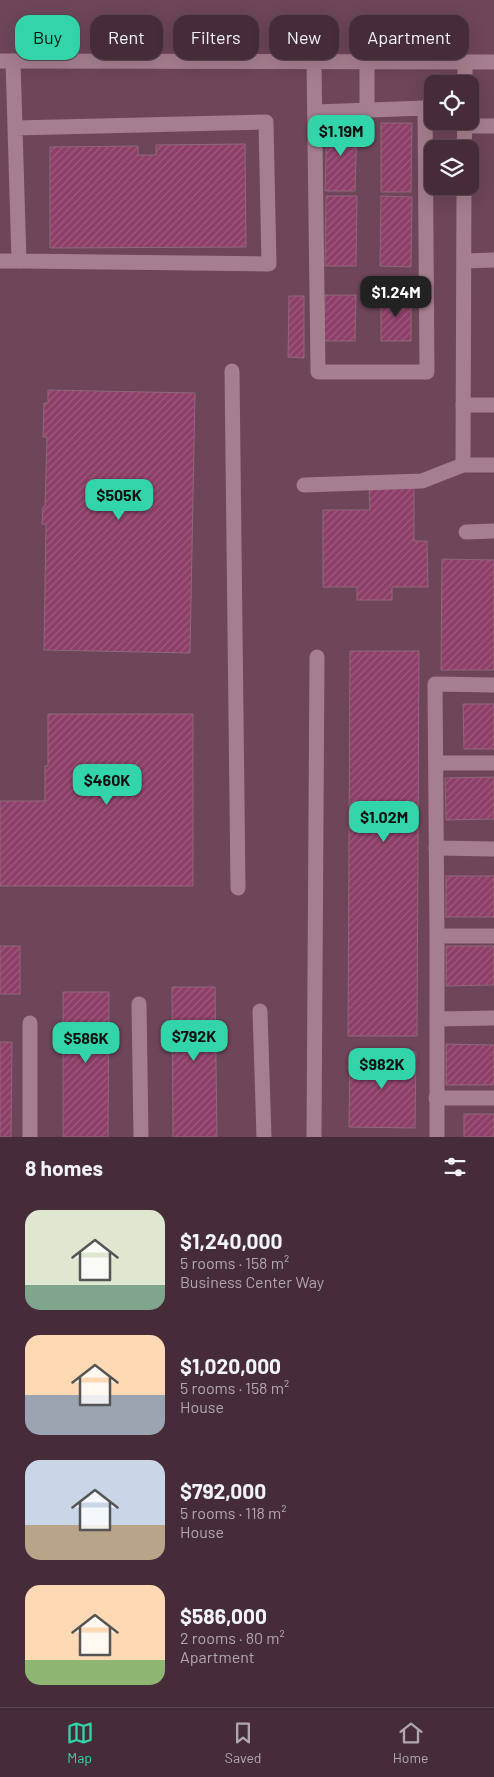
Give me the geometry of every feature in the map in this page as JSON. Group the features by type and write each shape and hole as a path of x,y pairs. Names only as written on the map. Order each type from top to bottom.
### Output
{"street":[{"path":"20,261 7,61 494,62"},
{"path":"314,62 318,372 427,372 425,108 315,112"},
{"path":"367,62 367,110"},
{"path":"465,62 465,75"},
{"path":"0,261 269,264 266,122 10,119"},
{"path":"479,125 494,126"},
{"path":"463,465 464,195"},
{"path":"464,261 494,260"},
{"path":"232,371 238,888"},
{"path":"463,405 494,405"},
{"path":"304,486 422,481 463,465 494,465"},
{"path":"466,532 494,531"},
{"path":"314,1137 317,657"},
{"path":"437,1137 435,684 494,685"},
{"path":"436,763 494,763"},
{"path":"436,848 494,849"},
{"path":"437,936 494,936"},
{"path":"139,1004 142,1137"},
{"path":"260,1011 264,1137"},
{"path":"437,1019 494,1018"},
{"path":"30,1023 30,1137"},
{"path":"436,1098 494,1098"}],"shaded area":[{"path":"0,0 494,0 494,1137 0,1137"}],"building":[{"path":"327,122 357,123 355,191 325,191"},
{"path":"381,123 412,123 411,192 381,192"},
{"path":"245,144 246,247 50,248 50,147 138,146 138,155 156,155 156,145"},
{"path":"326,196 357,196 356,266 325,266"},
{"path":"381,196 412,197 411,267 380,266"},
{"path":"325,295 356,295 355,341 324,341"},
{"path":"381,295 411,295 411,341 381,341"},
{"path":"289,296 304,296 304,358 288,357"},
{"path":"48,390 195,393 190,653 44,650 46,524 42,524 43,507 45,507 47,437 43,437 44,403 48,403"},
{"path":"369,488 414,488 414,541 427,541 428,587 392,587 392,600 357,600 357,587 323,587 323,510 370,510"},
{"path":"442,559 494,560 494,670 441,670"},
{"path":"350,651 419,651 417,1036 348,1036"},
{"path":"463,704 494,704 494,749 464,749"},
{"path":"48,714 193,714 193,886 0,886 0,801 45,801 45,766 48,766"},
{"path":"494,777 494,819 446,820 445,778"},
{"path":"446,876 494,876 494,917 446,917"},
{"path":"0,946 20,946 20,994 0,994"},
{"path":"446,946 494,946 494,985 446,986"},
{"path":"172,987 215,987 217,1137 173,1137"},
{"path":"63,992 109,992 108,1137 63,1137"},
{"path":"0,1042 12,1042 11,1137 0,1137"},
{"path":"446,1044 494,1045 494,1085 446,1085"},
{"path":"350,1051 416,1052 415,1128 349,1127"},
{"path":"464,1114 494,1114 494,1137 464,1137"}]}
